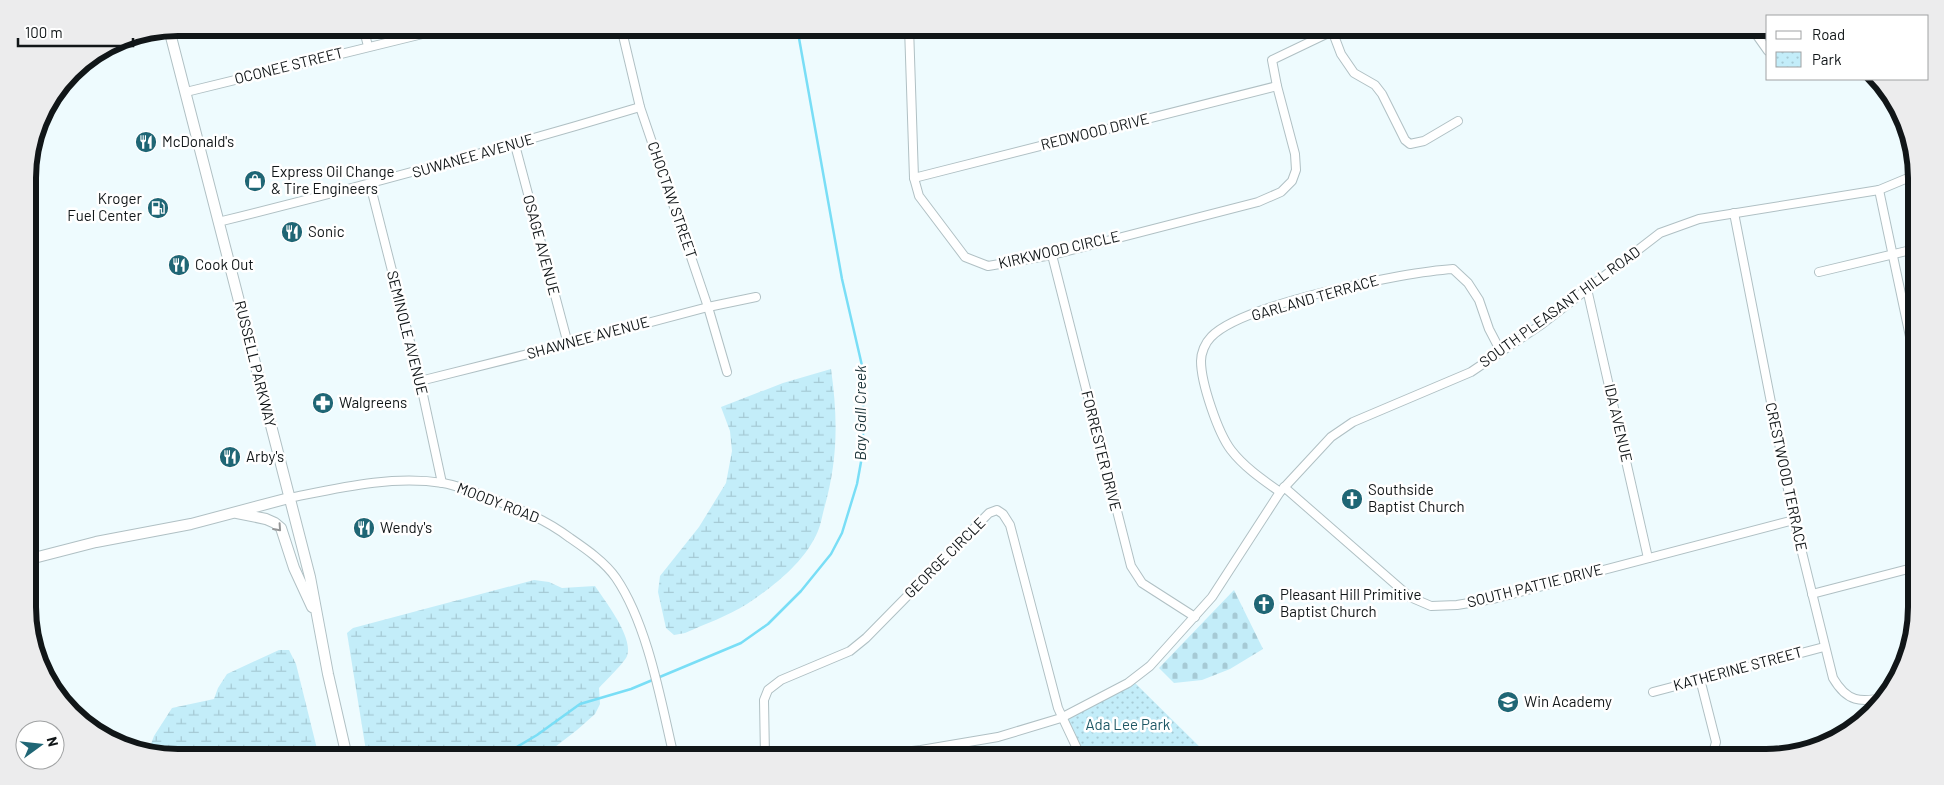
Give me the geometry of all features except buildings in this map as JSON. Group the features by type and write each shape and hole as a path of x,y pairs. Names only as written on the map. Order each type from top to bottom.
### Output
{"main road":[{"name":"RUSSELL PARKWAY","path":"171,36 310,577 328,674 345,749"},
{"name":"MOODY ROAD","path":"36,557 96,542 191,524 289,498"},
{"path":"234,513 266,519 281,528 294,568 320,625"}],"street":[{"path":"365,36 368,46"},
{"name":"OCONEE STREET","path":"186,92 414,36"},
{"name":"CHOCTAW STREET","path":"623,36 640,107 708,306 727,372"},
{"name":"KIRKWOOD CIRCLE","path":"909,36 914,178 919,196 965,256 988,266 1052,255 1258,202 1281,192 1292,181 1296,170 1295,154 1272,60 1326,36"},
{"path":"1334,36 1341,54 1354,73 1374,85 1382,94 1405,140 1410,144 1424,142 1458,121"},
{"path":"1757,36 1766,48"},
{"name":"REDWOOD DRIVE","path":"914,178 1277,86"},
{"name":"SUWANEE AVENUE","path":"218,222 515,145 640,107"},
{"name":"OSAGE AVENUE","path":"515,145 568,344"},
{"name":"SOUTH PLEASANT HILL ROAD","path":"948,749 998,738 1061,718 1128,683 1150,666 1212,597 1282,490 1331,437 1352,422 1471,372 1542,324 1660,233 1699,219 1879,190 1908,178"},
{"name":"SEMINOLE AVENUE","path":"370,184 420,381 442,483"},
{"path":"1879,190 1908,327"},
{"name":"CRESTWOOD TERRACE","path":"1734,213 1794,520 1833,678 1840,690 1855,700 1866,702 1871,701"},
{"path":"1819,272 1908,251"},
{"name":"FORRESTER DRIVE","path":"1052,255 1131,566 1142,583 1195,617"},
{"name":"GARLAND TERRACE","path":"1282,490 1242,462 1230,449 1218,424 1203,378 1201,360 1204,347 1211,337 1219,331 1248,316 1287,303 1388,278 1427,271 1453,269 1468,283 1479,300 1489,329 1501,352"},
{"name":"IDA AVENUE","path":"1587,289 1648,558"},
{"name":"SHAWNEE AVENUE","path":"420,381 708,306 756,297"},
{"name":"MOODY ROAD","path":"289,498 378,482 442,483 469,489 533,514 561,531 590,553 615,577 629,602 646,645 672,749"},
{"name":"SOUTH PATTIE DRIVE","path":"1282,490 1410,597 1431,606 1457,605 1493,599 1794,520"},
{"name":"GEORGE CIRCLE","path":"765,749 764,700 768,690 781,680 850,651 866,638 989,513 997,510 1003,514 1010,525 1061,718"},
{"path":"1812,594 1908,570"},
{"name":"KATHERINE STREET","path":"1653,692 1824,646"},
{"path":"1700,679 1716,742 1714,748"},
{"path":"1061,718 1077,748"},
{"path":"670,740 675,749"}],"green space":[{"path":"831,369 836,422 834,456 829,491 821,523 812,542 788,572 747,604 685,633 674,635 666,628 658,592 660,576 699,527 726,483 732,451 730,431 721,407 783,383"},
{"path":"534,580 549,582 562,588 595,586 623,630 628,648 625,659 599,688 600,704 595,714 553,749 366,749 347,633 353,628"},
{"path":"1234,590 1263,649 1230,669 1202,680 1174,683 1159,668"},
{"path":"279,650 289,650 296,664 317,749 179,749 150,746 154,736 172,708 214,699 218,688 227,674"},
{"name":"Ada Lee Park","path":"1134,682 1201,748 1079,748 1064,720 1126,689"},
{"path":"1173,743 1180,748 1169,748"}],"waterway":[{"name":"Bay Gall Creek","path":"514,749 537,735 580,704 631,689 741,643 768,624 801,591 831,554 842,533 857,484 861,462 863,370 842,279 799,36"}],"place":[{"name":"McDonald's","path":"146,142"},
{"name":"Express Oil Change & Tire Engineers","path":"255,181"},
{"name":"Kroger Fuel Center","path":"158,208"},
{"name":"Sonic","path":"292,232"},
{"name":"Cook Out","path":"179,265"},
{"name":"Walgreens","path":"323,403"},
{"name":"Arby's","path":"230,457"},
{"name":"Southside Baptist Church","path":"1352,499"},
{"name":"Wendy's","path":"364,528"},
{"name":"Pleasant Hill Primitive Baptist Church","path":"1264,604"},
{"name":"Win Academy","path":"1508,702"}]}
